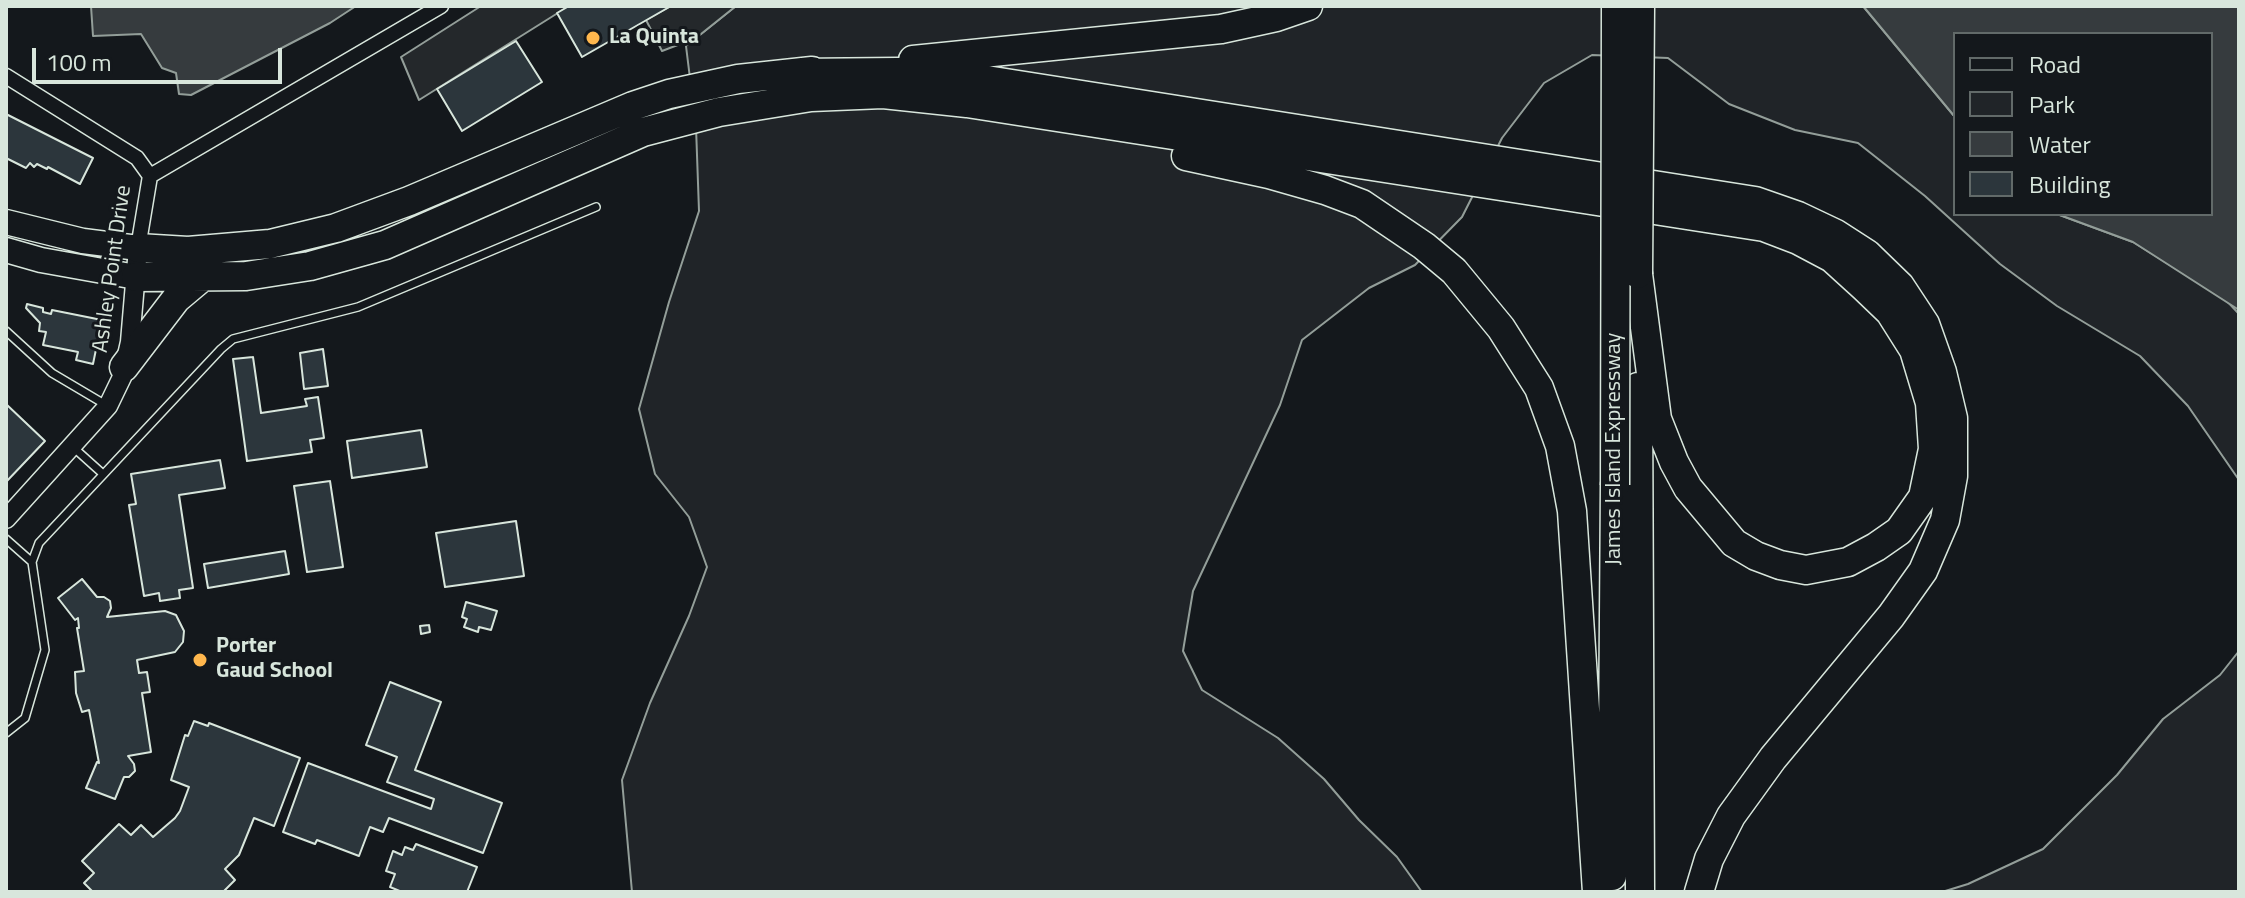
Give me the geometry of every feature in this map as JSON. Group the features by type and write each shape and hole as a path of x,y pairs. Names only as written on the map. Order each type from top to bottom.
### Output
{"highway":[{"path":"138,248 188,251 270,244 336,228 409,201 633,106 669,94 738,79 1221,29 1276,17 1308,6"},
{"name":"James Island Expressway","path":"1612,892 1616,6"},
{"name":"James Island Expressway","path":"1640,6 1640,892"},
{"path":"796,73 898,72 961,76 1755,201 1823,228 1867,254 1900,286 1925,324 1942,372 1953,418 1953,476 1945,520 1923,571 1891,616 1773,758 1731,816 1709,859 1699,892"},
{"path":"136,277 246,276 310,266 385,245 643,132 675,123 811,97 883,94 967,103 1764,227 1798,240 1832,258 1865,288 1890,312 1914,350 1930,403 1933,449 1923,497 1899,531 1848,562 1806,570 1756,556 1734,543 1688,488 1657,419 1638,274"},
{"path":"967,103 1269,174 1362,204 1424,246 1454,271 1501,328 1539,388 1560,446 1572,511 1597,892"},
{"path":"124,367 176,299 201,278"}],"main road":[{"path":"6,222 83,241 138,248"},
{"path":"6,250 41,260 136,277"}],"street":[{"name":"Ashley Point Drive","path":"6,519 108,406 122,377 130,342 138,248 150,176 441,6"},
{"path":"6,76 137,158 150,176"}],"lane":[{"path":"6,733 25,718 45,650 32,562 39,543 221,349 233,339 358,307 596,207"},
{"path":"6,331 52,373 108,406"},
{"path":"71,446 103,474"},
{"path":"6,539 32,562"}],"green space":[{"path":"736,6 1863,6 1953,115 1953,216 2062,216 2133,242 2226,300 2239,314 2239,480 2188,406 2140,356 2057,306 2000,264 1925,196 1858,143 1795,130 1729,104 1668,58 1592,55 1544,83 1502,138 1462,217 1415,265 1369,288 1302,340 1280,405 1193,591 1183,651 1202,690 1278,738 1324,779 1359,820 1397,857 1422,892 632,892 622,780 650,703 707,567 689,517 655,474 639,409 699,211 696,127 686,46"},
{"path":"2239,651 2239,892 1942,892 1968,884 2043,849 2117,775 2163,719 2220,675"}],"shaded area":[{"path":"481,6 569,6 419,100 401,57"},
{"path":"671,6 736,6 696,38 662,51 646,20"}],"water":[{"path":"91,6 356,6 330,23 191,95 179,94 176,73 162,68 141,34 93,36"},
{"path":"1863,6 2239,6 2239,310 2133,242 2062,216 2213,216 2213,32 1953,32 1953,115"}],"building":[{"name":"La Quinta","path":"569,6 671,6 582,57 557,13"},
{"path":"516,41 542,82 462,131 437,89"},
{"path":"6,114 93,158 80,184 48,167 37,164 34,167 30,163 26,168 6,158"},
{"path":"27,304 43,308 43,312 51,314 52,310 102,320 93,364 76,360 78,352 43,345 46,332 39,331 40,323 26,308"},
{"path":"323,349 328,386 304,389 300,353"},
{"path":"253,357 261,413 307,406 305,399 318,397 324,438 310,440 312,452 247,461 233,359"},
{"path":"6,404 45,441 6,482"},
{"path":"421,430 427,467 352,478 347,441"},
{"path":"220,460 225,488 179,495 193,588 179,590 180,598 160,601 159,593 144,596 129,505 136,504 131,474"},
{"path":"330,481 343,567 307,572 294,486"},
{"path":"516,521 524,576 445,587 436,533"},
{"path":"285,551 289,574 208,588 204,564"},
{"path":"82,579 97,597 110,601 107,617 165,611 176,615 184,631 183,642 175,652 137,660 139,673 147,672 150,692 142,693 151,752 128,756 135,771 124,777 115,799 86,788 99,763 89,710 82,712 76,693 75,672 84,671 78,618 75,620 58,598"},
{"path":"466,602 497,611 491,630 479,627 478,632 464,627 467,619 462,617"},
{"path":"429,625 430,632 421,634 420,626"},
{"path":"390,682 441,702 415,770 502,803 483,853 389,818 383,832 370,827 359,856 317,840 315,844 283,832 308,763 431,809 434,799 387,782 397,757 366,745"},
{"path":"194,721 208,726 209,723 300,758 274,826 254,818 239,855 225,869 235,880 223,892 93,892 84,883 94,873 82,861 119,824 131,835 141,825 153,837 180,811 189,787 171,780 185,735 188,736"},
{"path":"416,844 477,867 467,892 402,892 390,887 395,874 386,871 393,851 402,855 405,847 413,850"}],"place":[{"name":"La Quinta","path":"593,38"},
{"name":"Porter Gaud School","path":"200,660"}]}
